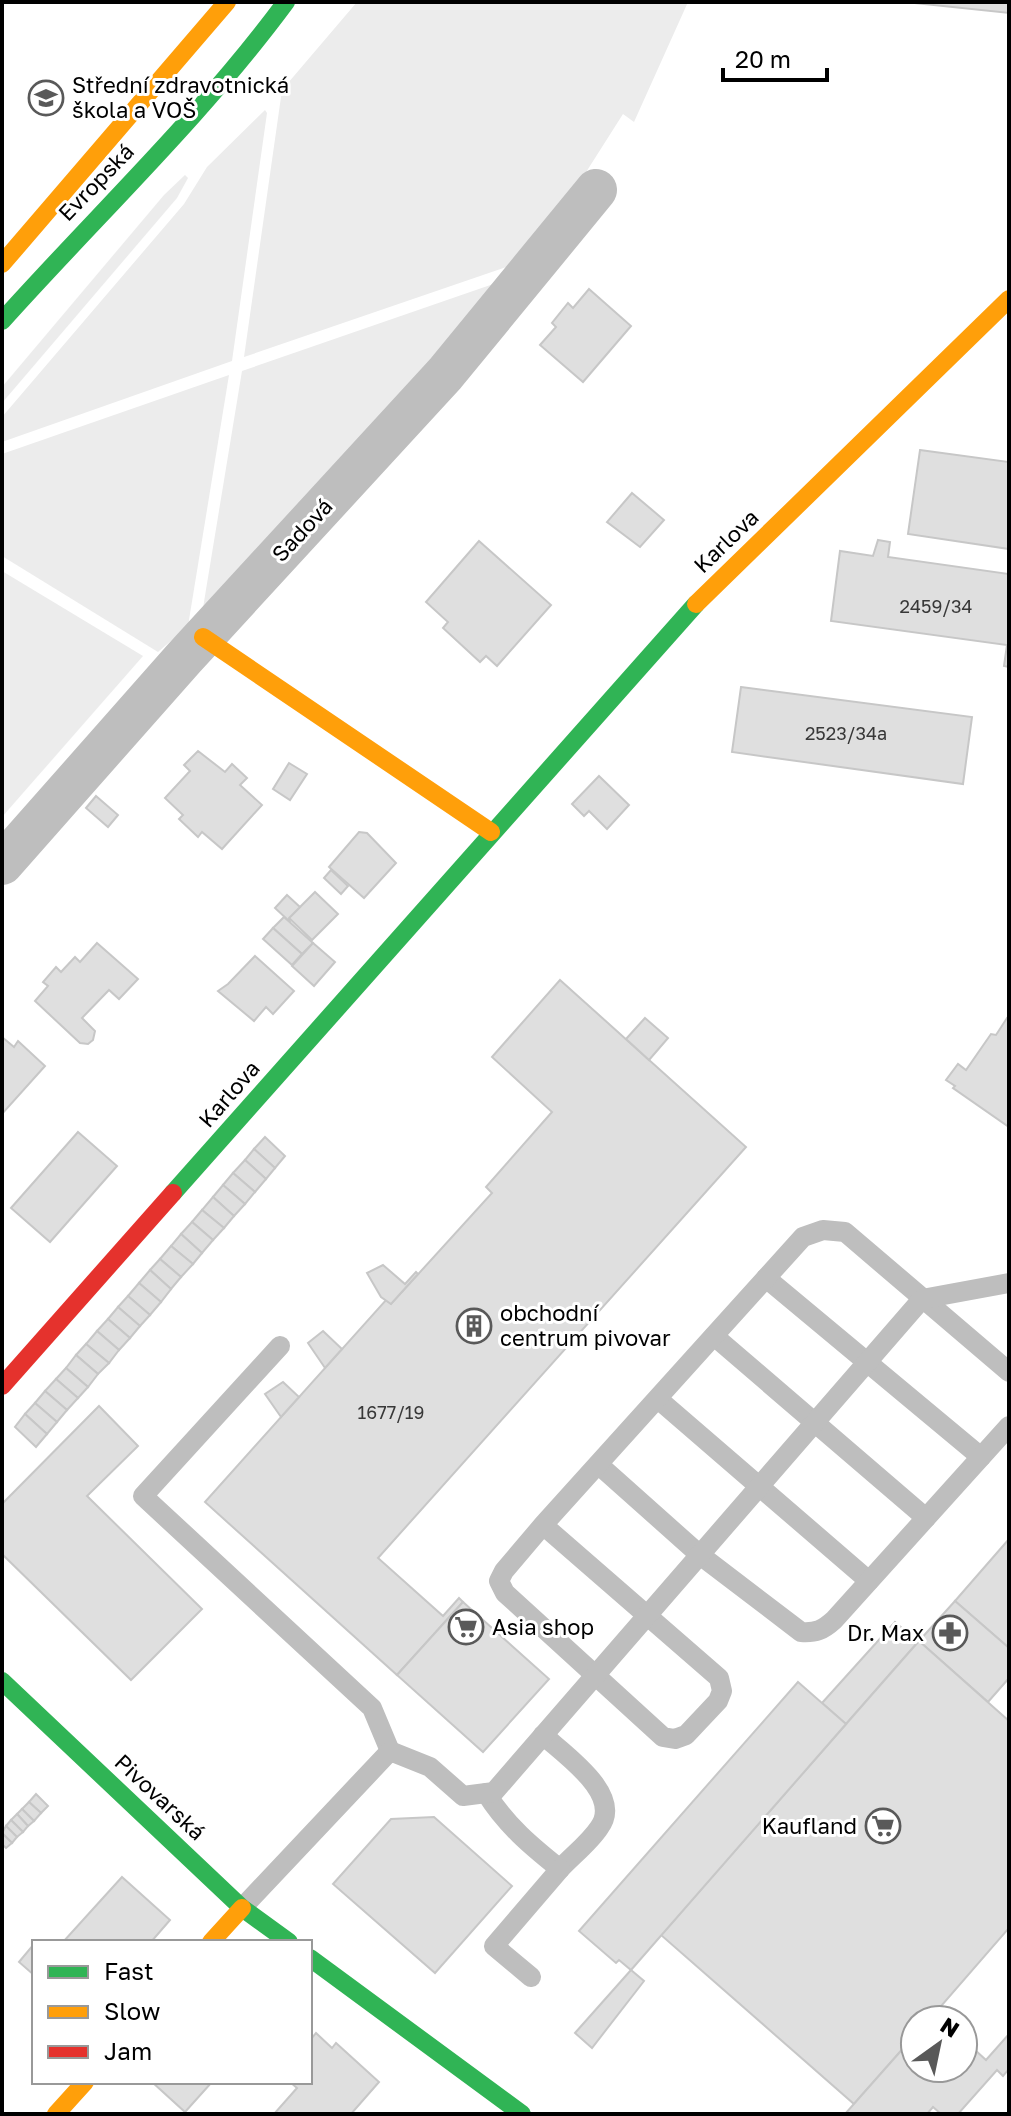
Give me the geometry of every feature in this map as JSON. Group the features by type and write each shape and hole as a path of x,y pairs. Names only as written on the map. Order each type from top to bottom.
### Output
{"street":[{"name":"Evropská","path":"2,264 227,2"},
{"name":"Evropská","path":"2,321 91,222 201,109 286,2"},
{"name":"Sadová","path":"2,864 203,637 445,374 596,190"},
{"name":"Karlova","path":"2,1386 677,623 1005,307"},
{"path":"203,637 491,832"},
{"name":"Pivovarská","path":"2,1681 242,1908 286,1940"},
{"path":"213,1940 242,1908"},
{"path":"312,1959 522,2114"},
{"path":"56,2114 83,2084"}],"lane":[{"path":"543,1525 719,1678 722,1691 718,1701 686,1735 675,1739 663,1737 505,1593 499,1581 543,1525 803,1237 823,1230 845,1232 1009,1372"},
{"path":"766,1278 981,1457"},
{"path":"280,1346 143,1496 372,1708 390,1751 430,1767 463,1796 494,1792 922,1299 1009,1283"},
{"path":"714,1336 926,1518"},
{"path":"658,1399 869,1581"},
{"path":"599,1465 700,1555 801,1632 814,1633 824,1629 1009,1426"},
{"path":"531,1977 494,1946 600,1828 606,1813 605,1801 596,1784 543,1735"},
{"path":"242,1908 390,1751"},
{"path":"486,1793 500,1816 519,1836 560,1869"}],"shaded area":[{"path":"357,2 688,2 634,122 623,114 548,232 515,264 244,357 282,90"},
{"path":"265,110 232,361 2,442 2,417 184,204 207,167"},
{"path":"185,175 188,178 177,198 2,403 2,387 164,195"},
{"path":"502,281 202,614 242,371"},
{"path":"229,375 188,626 158,652 2,556 2,454"},
{"path":"2,571 143,656 2,817"}],"building":[{"path":"905,2 1009,2 1009,13"},
{"path":"589,289 631,326 583,382 540,345 556,327 552,323 568,303 573,308"},
{"path":"920,450 1009,462 1009,549 908,534"},
{"path":"632,493 664,520 640,547 607,522"},
{"path":"878,540 890,542 888,557 1009,574 1009,667 1004,666 1007,645 831,621 840,551 873,556"},
{"path":"479,541 551,605 497,666 486,656 480,662 443,628 448,622 426,602"},
{"path":"741,687 972,717 963,784 732,752"},
{"path":"198,751 225,772 232,764 247,778 240,785 262,805 222,849 202,832 198,837 179,819 183,815 165,798 190,771 184,765"},
{"path":"289,763 307,774 290,800 273,789"},
{"path":"599,776 629,805 607,829 589,811 584,816 572,804"},
{"path":"96,796 118,815 108,827 86,808"},
{"path":"359,832 367,833 396,863 364,898 329,867"},
{"path":"331,870 348,886 341,894 324,878"},
{"path":"315,892 338,914 312,940 289,918"},
{"path":"287,895 300,907 289,918 290,922 275,908"},
{"path":"284,917 313,943 302,954 273,928"},
{"path":"273,928 302,954 292,965 263,939"},
{"path":"97,943 138,979 119,999 109,990 82,1018 95,1031 93,1040 88,1044 80,1043 35,1001 48,986 43,982 56,967 61,972 75,957 80,962"},
{"path":"313,943 335,962 314,986 292,966"},
{"path":"255,956 294,991 273,1014 266,1007 254,1021 218,991"},
{"name":"obchodní centrum pivovar","path":"560,980 746,1147 378,1558 443,1616 459,1598 463,1602 397,1675 205,1502 386,1300 391,1304 492,1193 486,1187 552,1112 492,1057"},
{"path":"645,1018 668,1038 649,1060 626,1039"},
{"path":"1007,1018 1009,1127 946,1080 958,1064 966,1070 991,1034 996,1035"},
{"path":"2,1037 14,1047 18,1041 45,1066 2,1114"},
{"path":"78,1132 117,1166 50,1242 11,1208"},
{"path":"265,1137 285,1156 275,1168 254,1149"},
{"path":"254,1149 275,1168 266,1179 245,1160"},
{"path":"245,1160 266,1179 255,1192 233,1173"},
{"path":"233,1173 255,1192 245,1204 223,1185"},
{"path":"223,1185 245,1204 234,1216 213,1197"},
{"path":"213,1197 234,1216 224,1228 202,1210"},
{"path":"202,1210 224,1228 213,1240 192,1222"},
{"path":"192,1222 213,1240 202,1253 181,1234"},
{"path":"181,1234 202,1253 193,1264 171,1246"},
{"path":"171,1246 193,1264 181,1277 160,1259"},
{"path":"160,1259 181,1277 171,1289 150,1270"},
{"path":"383,1265 405,1284 416,1272 418,1274 391,1304 381,1297 367,1273"},
{"path":"150,1270 171,1289 161,1302 139,1283"},
{"path":"139,1283 161,1302 150,1315 128,1296"},
{"path":"128,1296 150,1315 140,1326 118,1307"},
{"path":"118,1307 140,1326 130,1338 108,1319"},
{"path":"108,1319 130,1338 119,1350 97,1331"},
{"path":"97,1331 119,1350 109,1363 86,1344"},
{"path":"323,1331 342,1349 325,1368 308,1343"},
{"path":"86,1344 109,1363 98,1374 76,1355"},
{"path":"76,1355 98,1374 88,1387 66,1368"},
{"path":"66,1368 88,1387 78,1398 56,1379"},
{"path":"56,1379 78,1398 67,1410 45,1391"},
{"path":"283,1382 299,1397 281,1417 265,1394"},
{"path":"45,1391 67,1410 57,1422 35,1403"},
{"path":"35,1403 57,1422 47,1434 25,1414"},
{"path":"99,1406 138,1446 87,1496 202,1609 131,1680 2,1554 2,1504"},
{"path":"25,1414 47,1434 36,1447 15,1427"},
{"path":"1009,1539 1009,1648 955,1601"},
{"path":"955,1601 1009,1648 1009,1678 988,1702 919,1641"},
{"path":"463,1602 549,1679 483,1752 397,1675"},
{"path":"895,1622 918,1642 846,1724 822,1703"},
{"name":"Kaufland","path":"919,1641 1009,1721 1009,1928 943,2004 899,2004 899,2053 854,2104 661,1935"},
{"path":"798,1682 846,1724 631,1970 619,1960 616,1963 579,1931"},
{"path":"36,1794 48,1806 41,1813 29,1802"},
{"path":"29,1802 41,1813 34,1821 22,1809"},
{"path":"22,1809 34,1821 28,1826 17,1814"},
{"path":"17,1814 28,1826 23,1832 11,1820"},
{"path":"434,1817 512,1886 435,1973 333,1884 391,1819"},
{"path":"11,1820 23,1832 17,1837 6,1826"},
{"path":"6,1826 17,1837 12,1843 2,1833"},
{"path":"2,1833 12,1843 6,1848 2,1844"},
{"path":"122,1877 170,1920 153,1940 65,1940"},
{"path":"32,1946 32,1973 19,1962"},
{"path":"631,1970 644,1981 592,2048 575,2033"},
{"path":"316,2033 332,2048 336,2043 379,2082 351,2114 274,2114 297,2088 292,2084 312,2084 312,2038"},
{"path":"1009,2034 1009,2069 1003,2076 997,2070 958,2114 941,2114 933,2107 927,2114 845,2114 899,2053 899,2084 979,2084 979,2054 986,2060"},
{"path":"154,2084 210,2084 185,2112"}],"traffic: fast":[{"path":"2,321 184,126 286,2"},
{"path":"173,1193 696,604"},
{"path":"2,1681 242,1908 286,1940"},
{"path":"312,1959 522,2114"}],"traffic: slow":[{"path":"2,264 227,2"},
{"path":"696,604 1009,299"},
{"path":"203,637 491,832"},
{"path":"213,1940 242,1908"},
{"path":"56,2114 83,2084"}],"traffic: jam":[{"path":"2,1386 173,1193"}],"place":[{"name":"Střední zdravotnická škola a VOŠ","path":"46,98"},
{"name":"obchodní centrum pivovar","path":"474,1326"},
{"name":"Asia shop","path":"466,1627"},
{"name":"Dr. Max","path":"950,1633"},
{"name":"Kaufland","path":"883,1826"}]}
